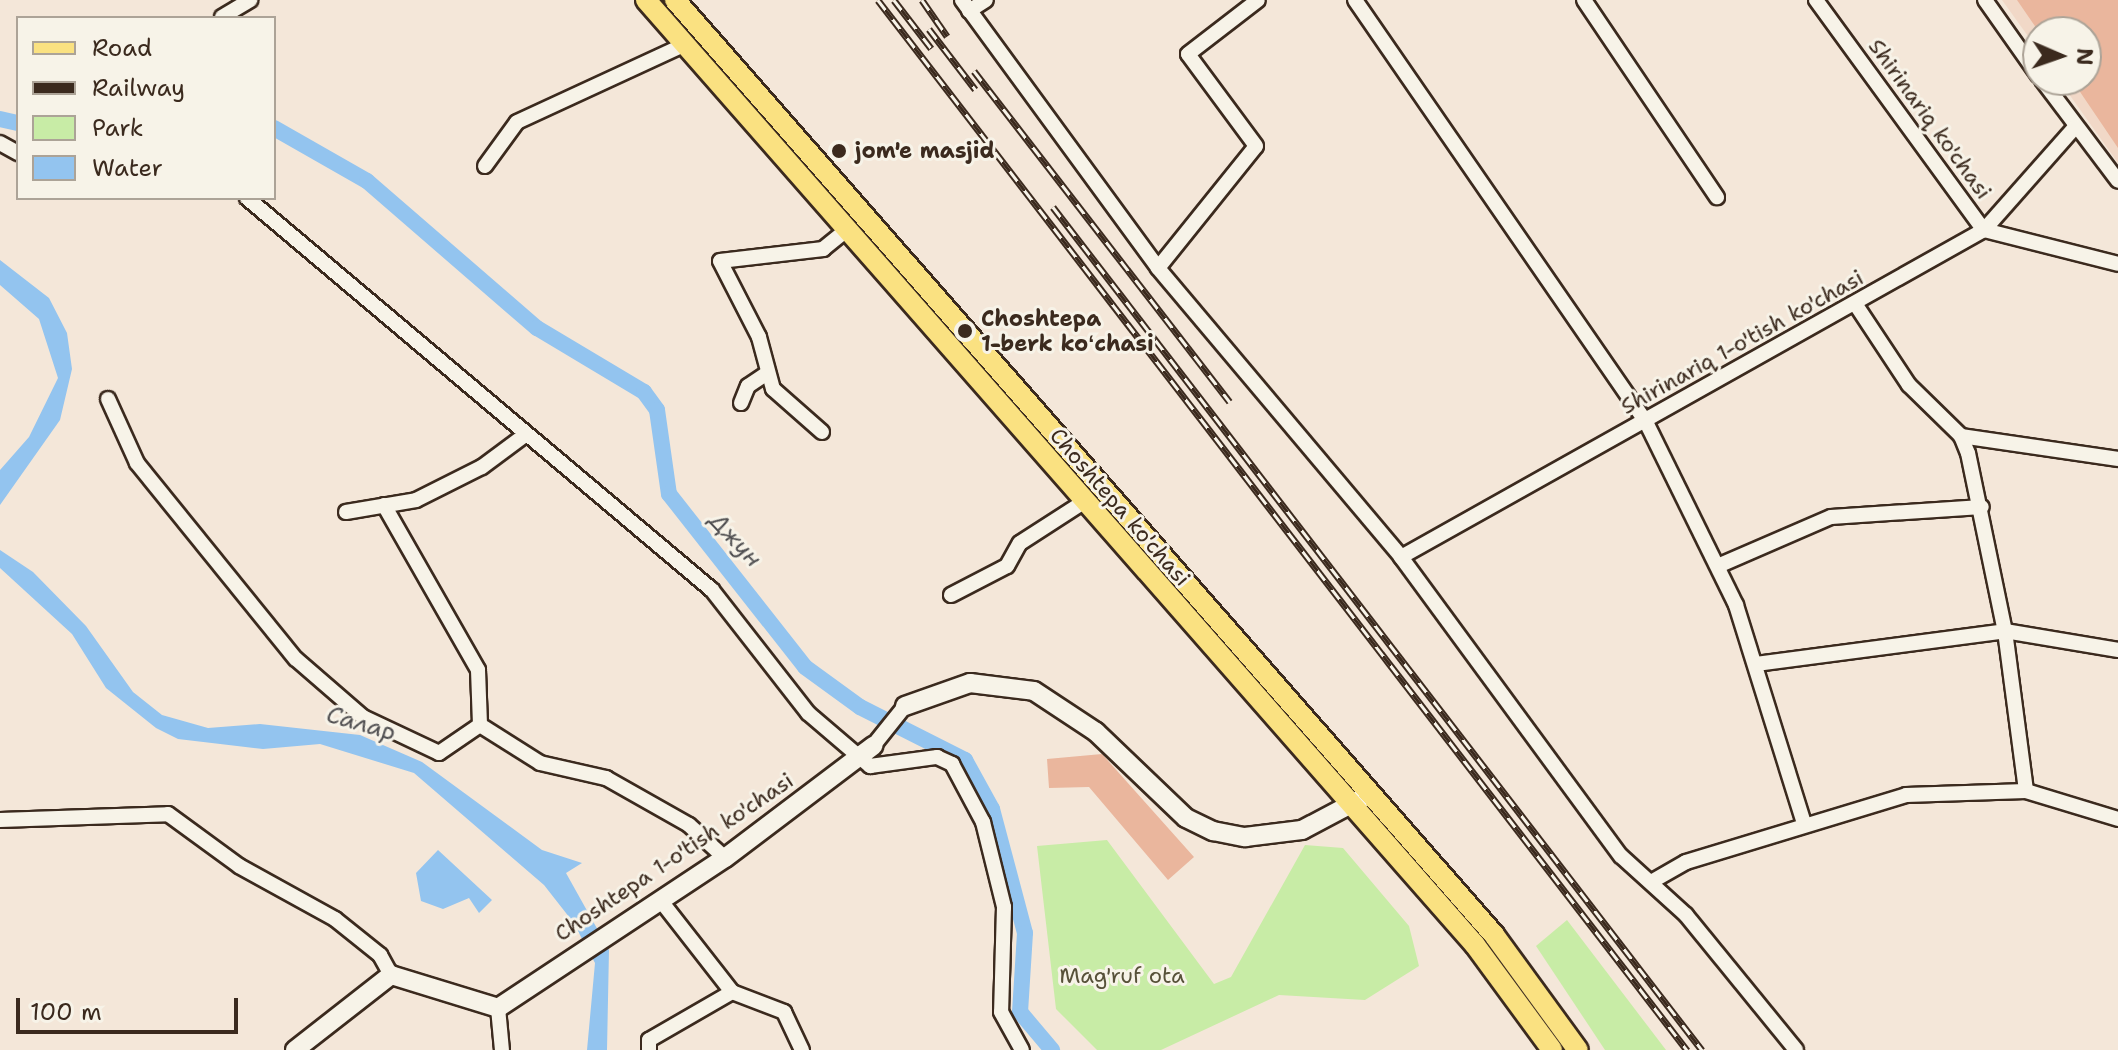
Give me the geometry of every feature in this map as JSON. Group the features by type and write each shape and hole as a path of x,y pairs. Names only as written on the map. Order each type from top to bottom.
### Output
{"main road":[{"name":"Choshtepa ko'chasi","path":"646,0 844,232 1251,694 1494,935 1578,1050"},
{"name":"Choshtepa ko'chasi","path":"675,0 1265,677 1475,945 1552,1050"},
{"path":"1251,694 1265,677"}],"street":[{"path":"224,16 250,0"},
{"path":"986,0 966,6 1158,268 1401,557 1621,856 1651,882 1796,1050"},
{"path":"1158,268 1256,146 1188,54 1258,0"},
{"path":"1355,0 1646,422 1720,565 1756,664 1804,823"},
{"path":"1584,0 1717,197"},
{"name":"Shirinariq ko'chasi","path":"1816,0 1984,230 2118,264"},
{"path":"1985,0 2022,52"},
{"path":"485,166 517,122 686,44"},
{"path":"2053,96 2118,181"},
{"name":"Shirinariq 1-o'tish ko'chasi","path":"1401,557 1856,305 1984,230 2075,127"},
{"path":"249,200 712,590 808,713 867,752 881,769 937,757 968,786 1009,934 1001,1012 1022,1050"},
{"path":"822,432 766,374 759,337 720,261 823,249 844,232"},
{"path":"1856,305 1909,385 1961,436 1982,507 2005,631 2026,791"},
{"path":"741,403 748,386 766,374"},
{"path":"108,399 137,463 296,659 363,717 439,753 480,725"},
{"path":"346,512 416,500 482,467 525,435"},
{"path":"1961,436 2118,459"},
{"path":"951,595 1007,566 1020,543 1082,503"},
{"path":"384,505 478,670 480,725"},
{"path":"1720,565 1831,517 1982,507"},
{"path":"1756,664 2005,631 2118,650"},
{"name":"Choshtepa 1-o'tish ko'chasi","path":"498,1008 564,960 725,858 867,752 905,706 970,683 1034,691 1096,732 1186,818 1213,831 1245,837 1302,830 1360,801"},
{"path":"480,725 540,763 606,778 689,825 725,858"},
{"path":"1651,882 1686,862 1804,823 1906,795 2026,791 2118,819"},
{"path":"0,820 168,814 239,866 335,919 380,955 391,975 498,1008 502,1050"},
{"path":"661,901 732,992 782,1010 802,1050"},
{"path":"295,1050 391,975"},
{"path":"649,1050 649,1040 732,992"}],"shaded area":[{"path":"2002,0 2118,0 2118,163 2070,96 2102,96 2102,16 2022,16 2022,28"}],"green space":[{"name":"Mag'ruf ota","path":"1107,840 1214,984 1231,977 1305,845 1343,848 1409,926 1419,966 1365,1000 1279,995 1161,1050 1097,1050 1056,1009 1037,846"},
{"path":"1567,920 1666,1050 1605,1050 1536,946"}],"water":[{"path":"0,260 49,298 67,333 72,369 60,420 0,505 0,470 29,437 58,378 39,319 0,285"},
{"name":"Салар","path":"0,550 33,572 86,626 133,692 162,715 208,728 260,724 360,735 422,762 542,850 582,863 566,873 609,950 607,1050 587,1050 595,963 573,922 544,885 414,773 320,744 263,749 178,739 156,728 106,688 72,634 0,568"},
{"path":"438,850 492,900 479,913 469,898 443,909 421,901 416,873"}],"building":[{"path":"2017,0 2118,0 2118,148 2083,96 2102,96 2102,16 2028,16"},
{"path":"1102,754 1194,857 1168,880 1089,787 1049,788 1047,759"}],"waterway":[{"name":"Джун","path":"0,119 16,123"},
{"name":"Джун","path":"276,129 367,181 537,328 644,392 657,410 669,494 805,667 860,707 965,760 992,809 1025,933 1020,1012 1052,1050"}],"railway":[{"path":"878,0 1687,1050"},
{"path":"894,0 931,48"},
{"path":"922,0 947,36"},
{"path":"929,29 975,89"},
{"path":"974,71 1230,402"},
{"path":"1053,207 1702,1050"}],"place":[{"name":"jom'e masjid","path":"839,151"},
{"name":"Choshtepa 1-berk koʻchasi","path":"965,331"}]}
